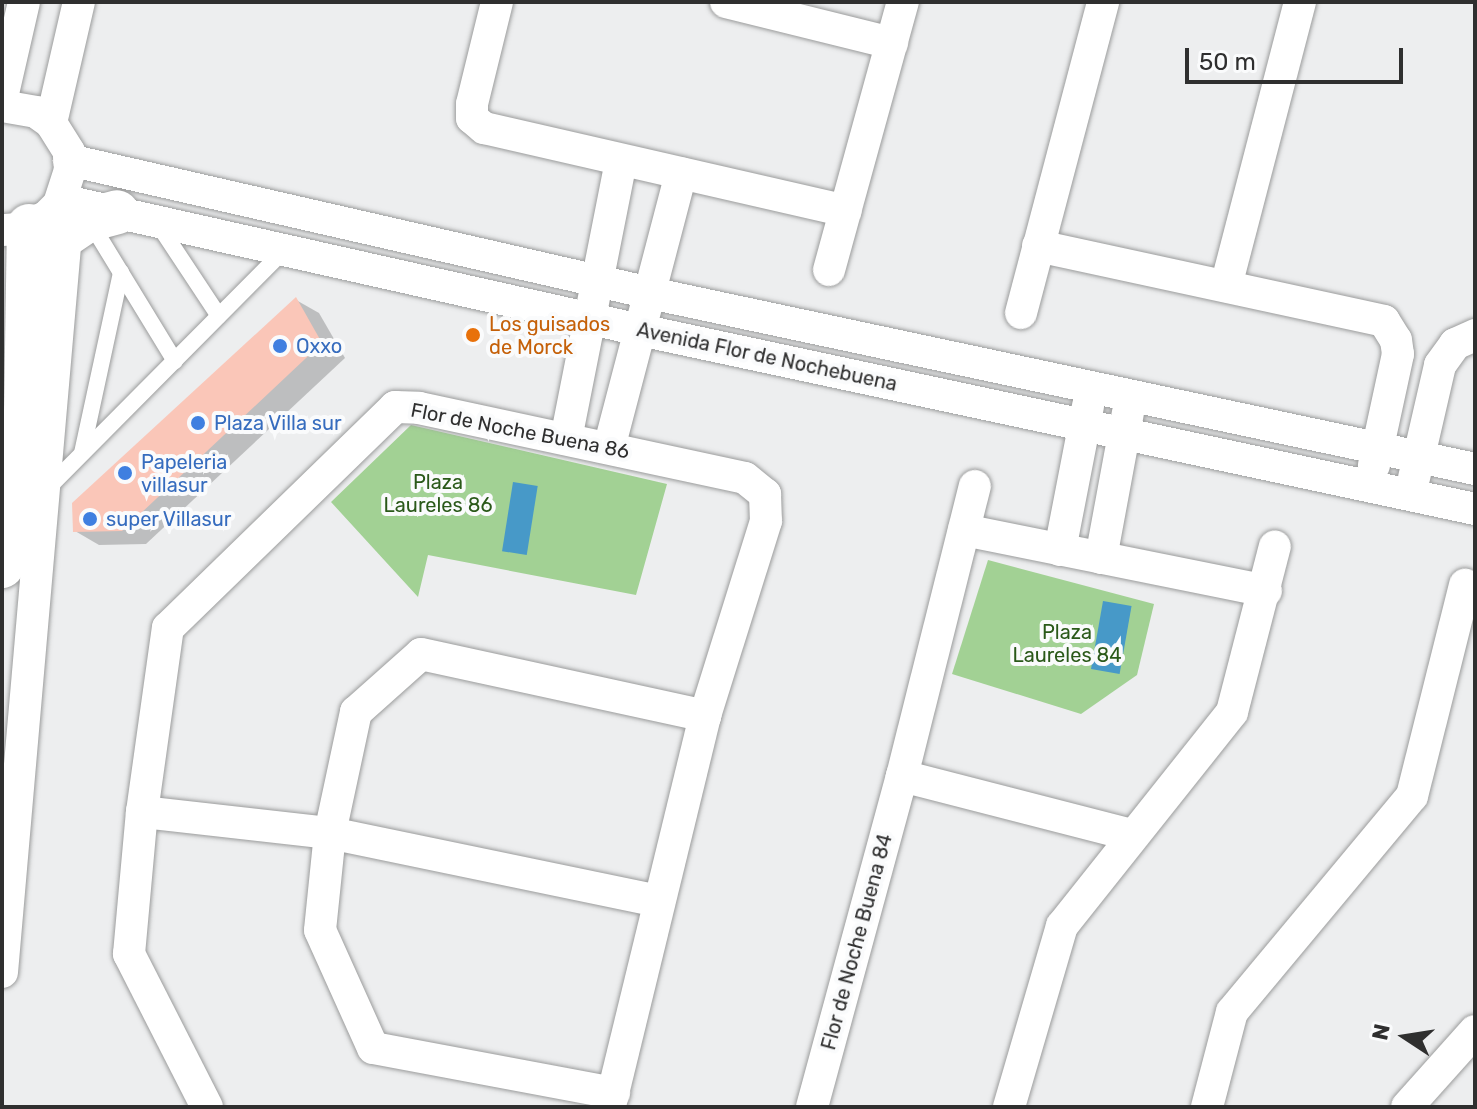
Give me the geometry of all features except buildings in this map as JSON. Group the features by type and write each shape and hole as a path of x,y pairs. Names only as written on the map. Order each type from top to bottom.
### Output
{"street":[{"path":"2,98 24,2"},
{"path":"51,123 79,2"},
{"path":"497,2 472,104 472,118 484,128 846,211"},
{"path":"726,2 892,43"},
{"path":"829,270 903,2"},
{"path":"1021,313 1103,2"},
{"path":"1226,286 1300,2"},
{"path":"2,106 36,112 62,136 69,160 67,188 74,220 43,493 2,972"},
{"name":"Avenida Flor de Nochebuena","path":"69,160 650,293 1475,469"},
{"path":"566,439 621,160"},
{"path":"609,448 681,173"},
{"path":"2,566 26,412 28,307 74,220"},
{"name":"Avenida Flor de Nochebuena","path":"74,220 284,250 640,330 1475,509"},
{"path":"1038,246 1384,321 1396,340 1398,354 1369,485"},
{"path":"1411,495 1440,365 1455,344 1475,335"},
{"path":"1060,550 1092,387"},
{"path":"1101,558 1131,395"},
{"name":"Flor de Noche Buena 86","path":"207,1107 129,954 142,812 168,628 395,407 419,408 745,478 765,494 766,521 705,716 657,901 612,1100 373,1048 320,930 330,833 356,712 421,654 705,716"},
{"name":"Flor de Noche Buena 84","path":"812,1107 902,776 975,486"},
{"path":"964,530 1266,591"},
{"path":"1009,1107 1062,926 1232,712 1266,591 1275,546"},
{"path":"1207,1107 1232,1012 1412,796 1464,634 1465,585"},
{"path":"902,776 1132,835"},
{"path":"142,812 330,833 657,901"},
{"path":"1407,1107 1475,1031"}],"lane":[{"path":"74,220 121,272 175,361"},
{"path":"74,220 219,316"},
{"path":"43,493 284,250"},
{"path":"82,455 121,272"}],"green space":[{"name":"Plaza Laureles 86","path":"411,425 667,484 636,595 428,555 418,597 331,502"},
{"name":"Plaza Laureles 84","path":"988,560 1154,604 1137,675 1081,714 952,674"}],"water":[{"path":"513,482 538,486 527,555 502,551"},
{"path":"1103,601 1132,606 1120,674 1091,669"}],"place":[{"name":"Los guisados de Morck","path":"473,335"},
{"name":"Oxxo","path":"280,346"},
{"name":"Plaza Villa sur","path":"198,423"},
{"name":"Papeleria villasur","path":"125,473"},
{"name":"super Villasur","path":"90,519"}]}
